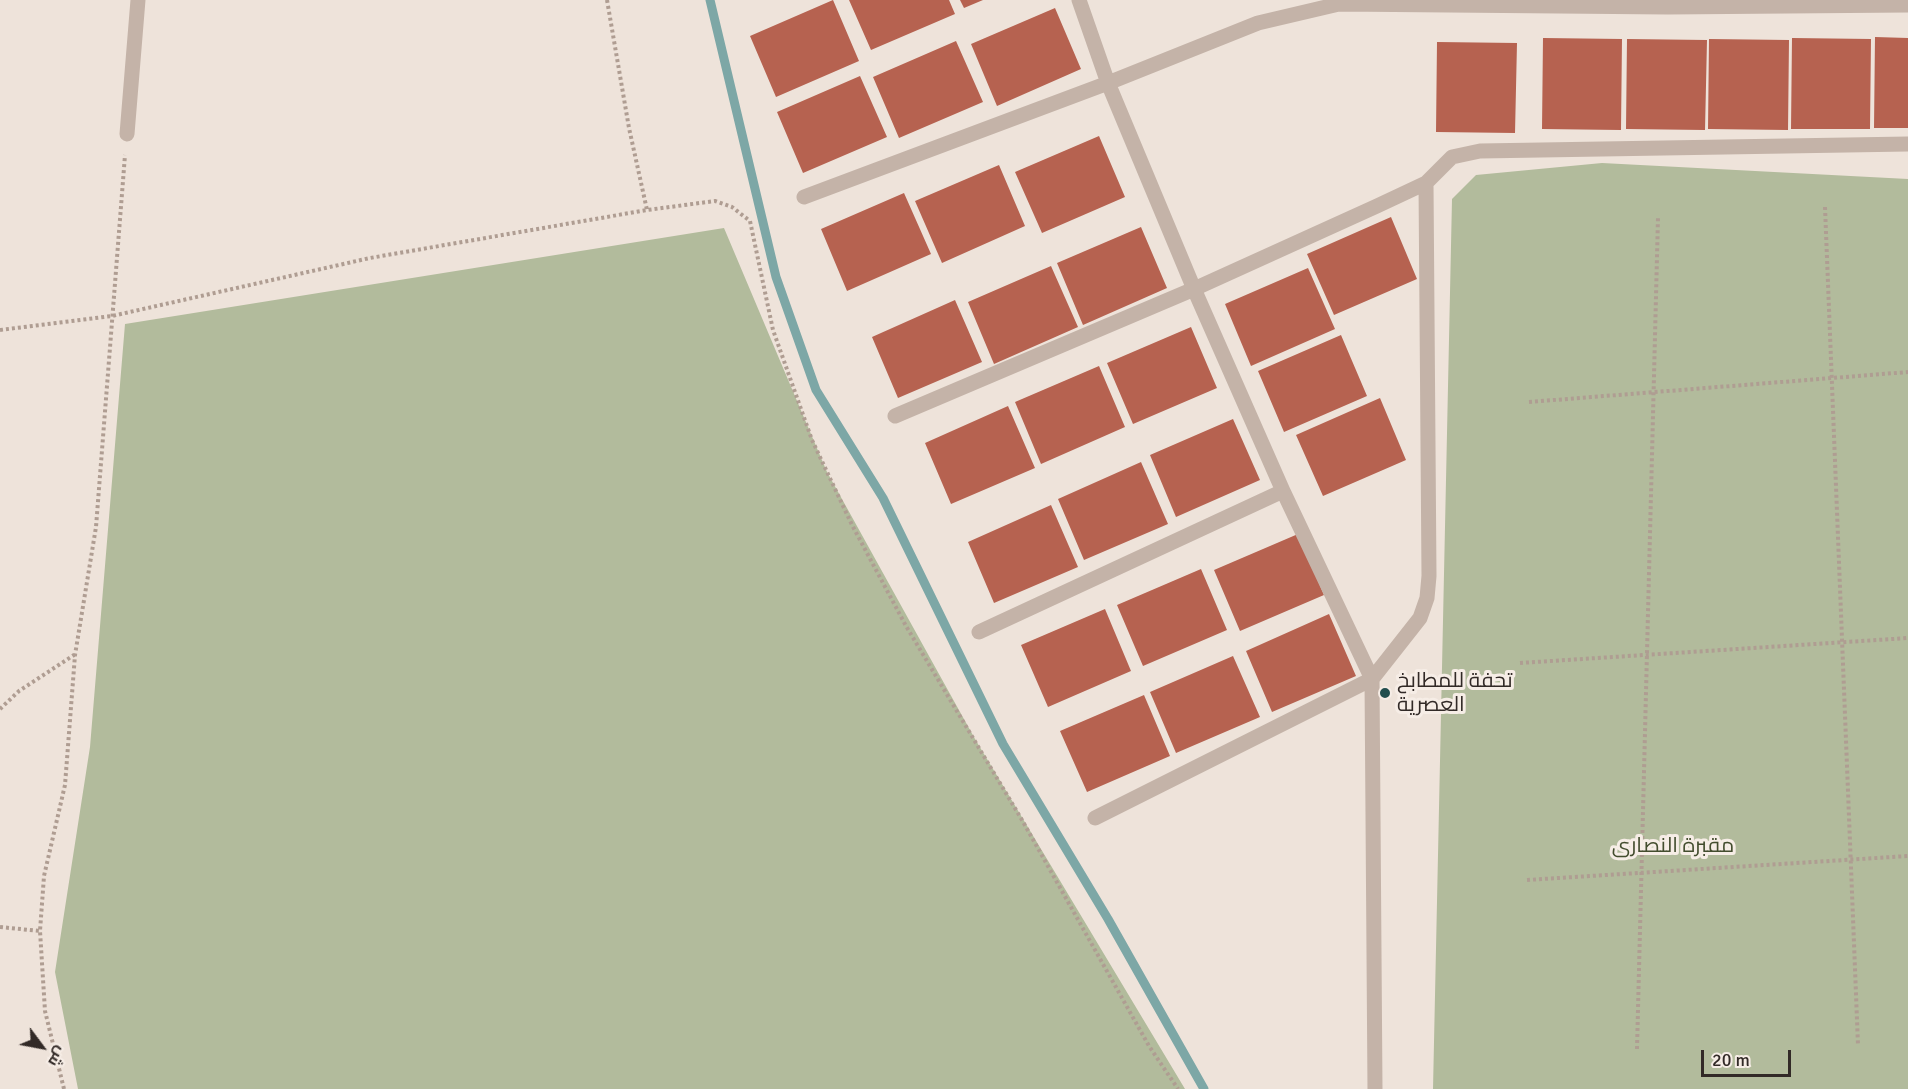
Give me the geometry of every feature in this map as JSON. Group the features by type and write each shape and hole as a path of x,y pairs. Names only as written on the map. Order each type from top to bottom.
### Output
{"street":[{"path":"127,134 138,0"},
{"path":"1079,0 1108,83 1194,289 1283,491 1372,679 1375,1089"},
{"path":"804,197 1108,83 1258,23 1339,4 1908,5"},
{"path":"895,416 1194,289 1426,183 1452,157 1480,151 1908,144"},
{"path":"1095,818 1372,679 1420,618 1427,598 1429,565 1426,183"},
{"path":"979,632 1283,491"}],"path":[{"path":"607,0 629,128 647,210"},
{"path":"64,1089 45,1011 40,931 44,876 65,785 75,655 96,527 127,134"},
{"path":"0,330 112,316 370,258 647,210 715,201 732,207 750,221 773,330 812,440 852,525 906,626 1022,820 1149,1046 1178,1089"},
{"path":"1825,207 1858,1044"},
{"path":"1636,1050 1658,217"},
{"path":"1529,402 1908,372"},
{"path":"1520,663 1908,638"},
{"path":"0,709 19,691 75,655"},
{"path":"1527,880 1908,856"},
{"path":"0,927 40,931"}],"green space":[{"name":"مقبرة النصارى","path":"1602,163 1908,179 1908,1089 1433,1089 1452,199 1476,175"},
{"path":"724,228 827,472 975,739 1185,1089 78,1089 55,972 90,747 125,324"}],"building":[{"path":"833,0 859,61 776,97 750,36"},
{"path":"849,0 949,0 955,14 871,50"},
{"path":"960,0 983,0 964,8"},
{"path":"1055,8 1081,69 997,106 971,44"},
{"path":"1875,37 1908,38 1908,128 1874,128"},
{"path":"1543,38 1622,39 1621,130 1542,129"},
{"path":"1792,38 1871,39 1870,129 1791,129"},
{"path":"1627,39 1707,40 1705,130 1626,129"},
{"path":"1709,39 1789,40 1788,130 1708,129"},
{"path":"956,41 983,102 899,138 873,77"},
{"path":"1437,42 1517,43 1515,133 1436,132"},
{"path":"860,76 887,137 803,173 777,112"},
{"path":"1099,136 1125,197 1042,233 1015,172"},
{"path":"999,165 1025,226 942,263 915,201"},
{"path":"904,193 931,254 847,291 821,229"},
{"path":"1391,217 1417,279 1334,315 1307,254"},
{"path":"1141,227 1167,288 1083,325 1057,263"},
{"path":"1051,266 1078,327 994,364 968,302"},
{"path":"1308,268 1335,329 1251,366 1225,304"},
{"path":"955,300 982,362 898,398 872,337"},
{"path":"1191,327 1217,388 1133,424 1107,363"},
{"path":"1341,335 1367,396 1284,432 1258,371"},
{"path":"1099,366 1125,427 1041,464 1015,402"},
{"path":"1380,398 1406,460 1323,496 1296,435"},
{"path":"1008,406 1035,468 951,504 925,443"},
{"path":"1233,419 1260,480 1176,517 1150,455"},
{"path":"1141,462 1168,524 1084,560 1058,499"},
{"path":"1051,505 1078,567 994,603 968,542"},
{"path":"1298,534 1324,595 1240,631 1214,570"},
{"path":"1201,569 1227,630 1143,666 1117,605"},
{"path":"1105,609 1131,671 1048,707 1021,645"},
{"path":"1329,614 1356,676 1272,712 1246,651"},
{"path":"1233,656 1260,717 1176,753 1150,692"},
{"path":"1144,695 1170,756 1087,792 1060,731"}],"waterway":[{"path":"710,0 776,277 816,390 883,498 1003,744 1108,919 1204,1089"}],"place":[{"name":"تحفة للمطابخ العصرية","path":"1385,693"}]}
